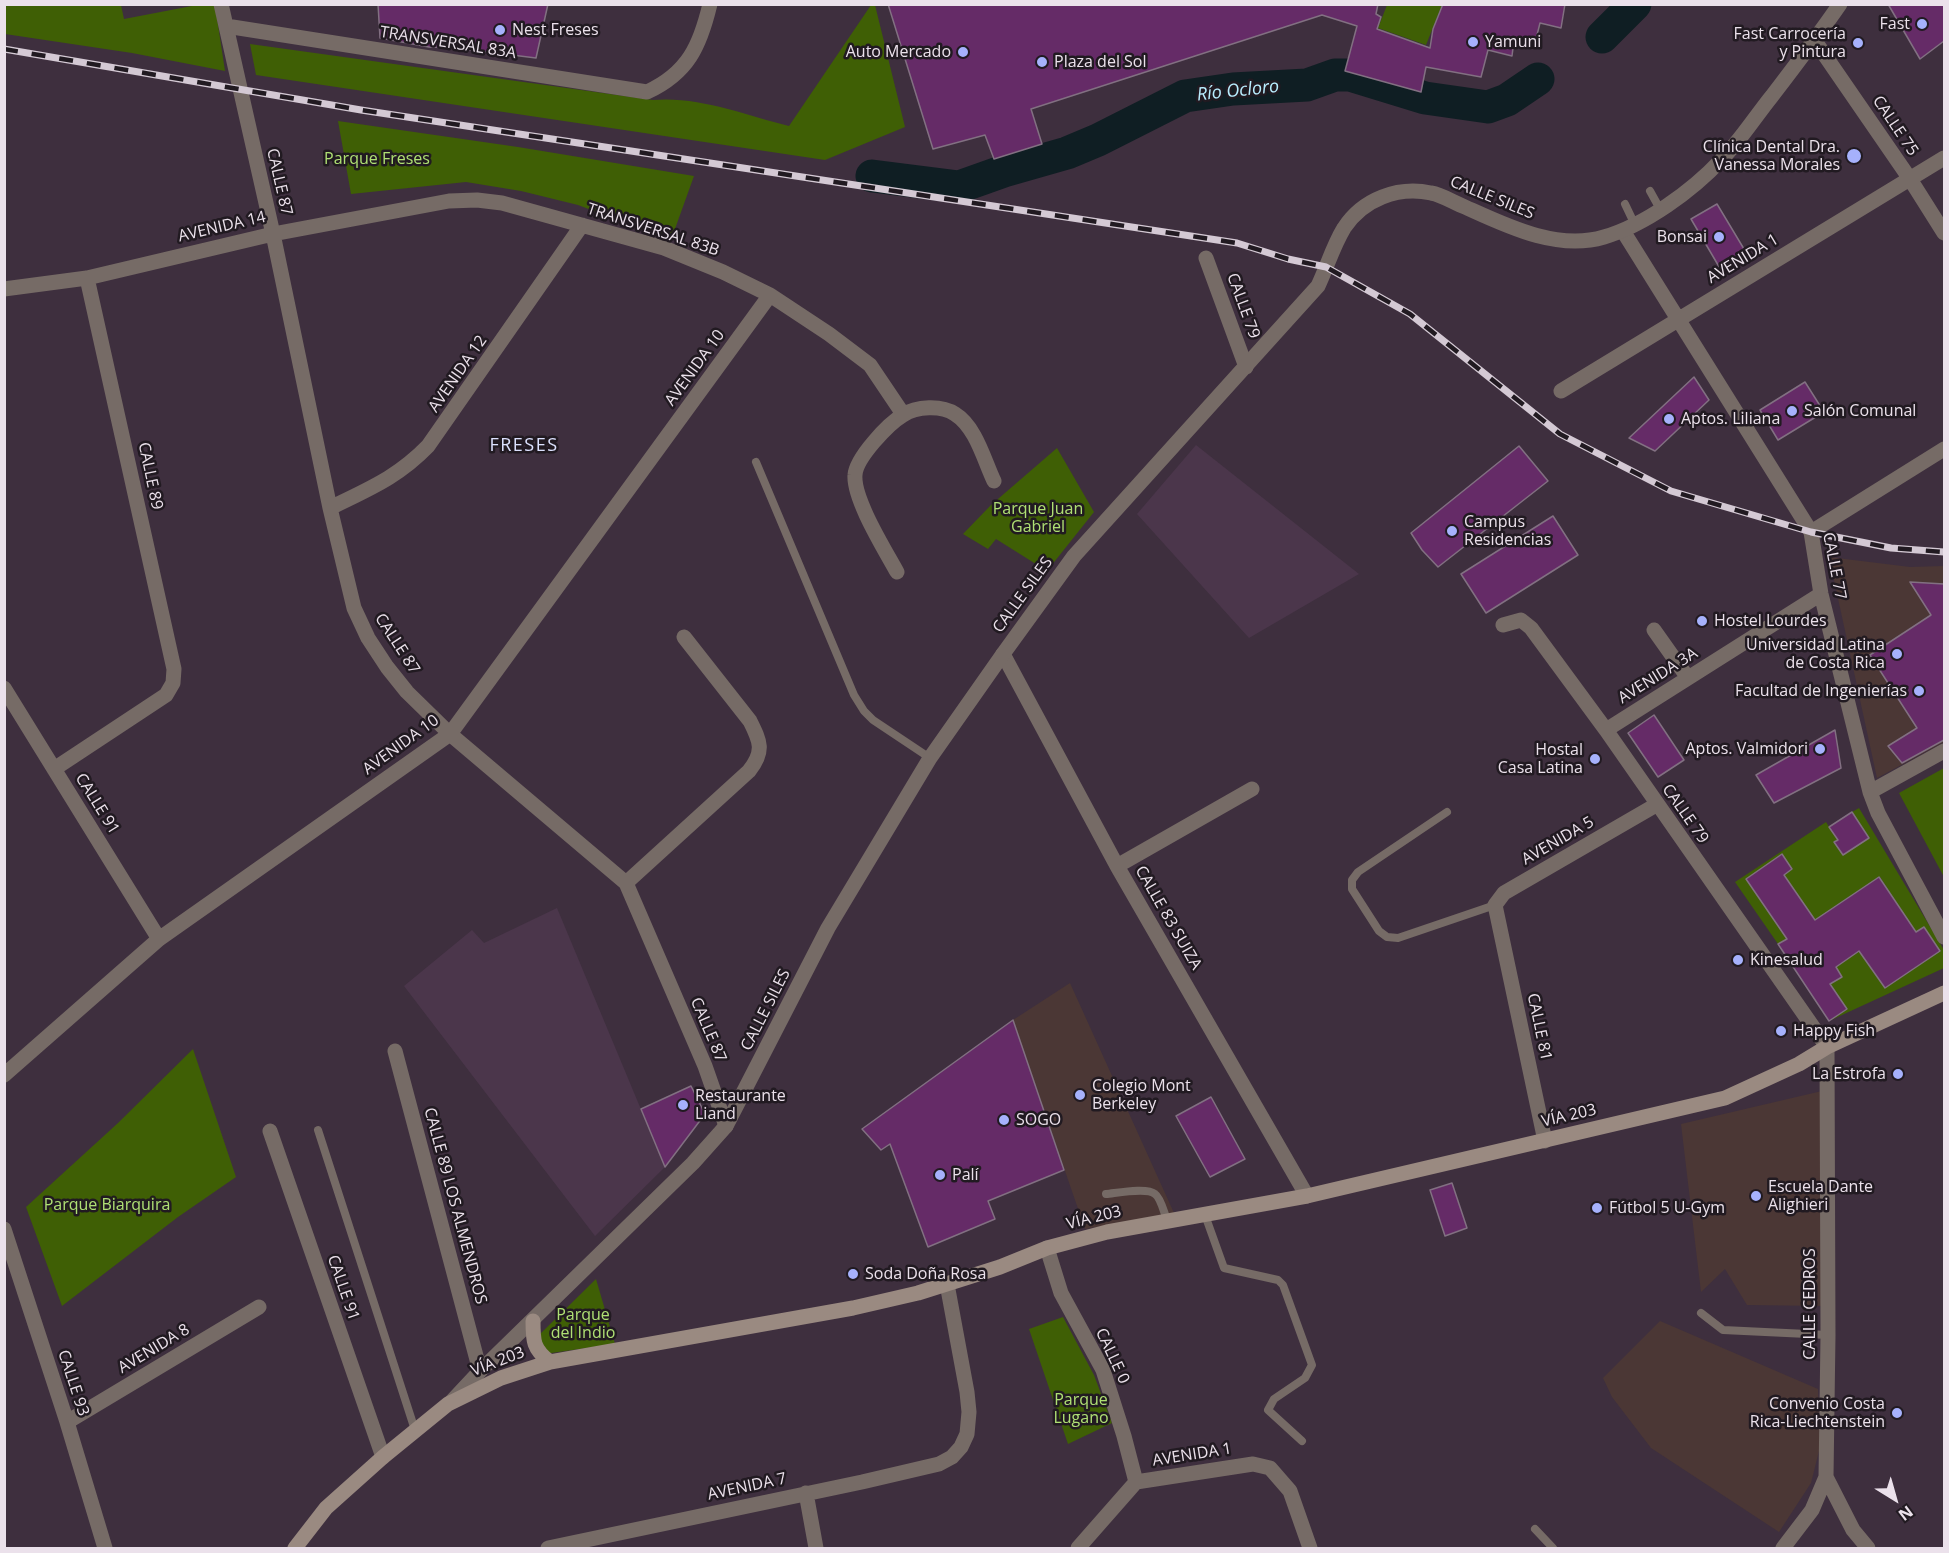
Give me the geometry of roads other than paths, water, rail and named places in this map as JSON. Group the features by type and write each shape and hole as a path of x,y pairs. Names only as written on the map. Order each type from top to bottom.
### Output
{"main road":[{"name":"VÍA 203","path":"295,1548 326,1508 415,1430 448,1404 501,1378 550,1362 853,1308 947,1284 1000,1267 1047,1248 1107,1232 1307,1196 1725,1098 1799,1064 1827,1047 1944,993"},
{"path":"533,1321 534,1344 539,1354 550,1362"}],"street":[{"name":"CALLE 87","path":"221,4 273,234 330,508 354,608 368,638 406,692 450,734 626,883 705,1066 726,1126"},
{"name":"TRANSVERSAL 83A","path":"226,26 647,92 663,84 686,64 703,35 710,4"},
{"name":"CALLE SILES","path":"448,1404 693,1163 726,1126 828,928 930,758 1074,556 1318,286 1333,249 1345,227 1358,211 1382,196 1410,191 1433,193 1532,235 1578,241 1601,238 1629,228 1680,196 1721,160 1815,41 1840,4"},
{"name":"CALLE 75","path":"1815,41 1910,179 1944,233"},
{"name":"AVENIDA 1","path":"1561,391 1944,158"},
{"name":"TRANSVERSAL 83B","path":"449,201 477,200 502,203 664,248 723,272 770,296 830,334 870,365 903,414"},
{"name":"AVENIDA 14","path":"4,289 87,278 273,234 449,201"},
{"name":"AVENIDA 12","path":"330,508 391,478 411,464 428,446 582,225"},
{"name":"CALLE 77","path":"1629,228 1679,320 1811,532 1821,594 1870,792 1878,813 1944,937"},
{"name":"CALLE 79","path":"1206,258 1246,367"},
{"name":"CALLE 89","path":"54,769 166,695 173,683 174,669 87,278"},
{"name":"AVENIDA 10","path":"4,1075 159,939 450,734 770,296"},
{"path":"897,572 864,508 855,476 859,460 903,414 937,407 956,414 973,434 994,481"},
{"path":"1811,532 1944,449"},
{"name":"AVENIDA 3A","path":"1606,730 1821,594"},
{"name":"CALLE 79","path":"1503,625 1521,620 1531,628 1606,730 1656,805 1827,1047"},
{"path":"1654,630 1688,678"},
{"path":"626,883 749,771 759,753 758,736 750,721 684,637"},
{"name":"CALLE 83 SUIZA","path":"1003,654 1117,866 1307,1196"},
{"name":"CALLE 91","path":"4,688 159,939"},
{"path":"1870,792 1944,751"},
{"path":"1117,866 1252,789"},
{"name":"AVENIDA 5","path":"1495,905 1504,893 1656,805"},
{"name":"CALLE 81","path":"1495,905 1545,1141"},
{"name":"CALLE CEDROS","path":"1783,1548 1812,1510 1826,1477 1827,1047"},
{"name":"CALLE 89 LOS ALMENDROS","path":"395,1051 480,1371"},
{"name":"CALLE 91","path":"270,1131 383,1457"},
{"name":"CALLE 93","path":"4,1229 67,1422 105,1548"},
{"name":"CALLE 0","path":"1047,1248 1061,1293 1103,1370 1136,1482"},
{"name":"AVENIDA 7","path":"548,1548 939,1464 952,1457 968,1434 969,1412 947,1284"},
{"name":"AVENIDA 8","path":"67,1422 259,1307"},
{"name":"AVENIDA 1","path":"1078,1548 1136,1482 1253,1464 1270,1468 1290,1491 1310,1548"},
{"path":"1826,1477 1853,1530 1868,1548"},
{"path":"806,1493 816,1548"}],"lane":[{"path":"1650,191 1660,209"},
{"path":"1625,204 1629,228"},
{"path":"756,462 854,695 873,720 930,758"},
{"path":"1447,812 1358,872 1352,880 1352,889 1379,931 1387,937 1398,938 1495,905"},
{"path":"318,1130 415,1430"},
{"path":"1106,1194 1152,1192 1157,1195 1167,1220"},
{"path":"1205,1215 1224,1268 1278,1280 1283,1285 1312,1365 1305,1378 1274,1399 1268,1410 1302,1441"},
{"path":"1701,1313 1723,1330 1828,1335"},
{"path":"1535,1529 1553,1548"}],"waterway":[{"name":"Río Ocloro","path":"1602,37 1635,4"},
{"name":"Río Ocloro","path":"872,176 959,187 1067,153 1185,96 1233,89 1307,85 1335,75 1350,75 1425,98 1488,107 1507,100 1538,79"}],"railway":[{"path":"4,49 361,110 1237,243 1288,259 1326,267 1410,314 1560,434 1671,491 1811,532 1891,548 1944,552"}],"place":[{"name":"Fast","path":"1922,24"},
{"name":"Nest Freses","path":"500,30"},
{"name":"Yamuni","path":"1473,42"},
{"name":"Fast Carrocería y Pintura","path":"1858,43"},
{"name":"Auto Mercado","path":"963,52"},
{"name":"Plaza del Sol","path":"1042,62"},
{"name":"Clínica Dental Dra. Vanessa Morales","path":"1854,156"},
{"name":"Bonsai","path":"1719,237"},
{"name":"Salón Comunal","path":"1792,411"},
{"name":"Aptos. Liliana","path":"1669,419"},
{"name":"Campus Residencias","path":"1452,531"},
{"name":"Hostel Lourdes","path":"1702,621"},
{"name":"Universidad Latina de Costa Rica","path":"1897,654"},
{"name":"Facultad de Ingenierías","path":"1919,691"},
{"name":"Aptos. Valmidori","path":"1820,749"},
{"name":"Hostal Casa Latina","path":"1595,759"},
{"name":"Kinesalud","path":"1738,960"},
{"name":"Happy Fish","path":"1781,1031"},
{"name":"La Estrofa","path":"1898,1074"},
{"name":"Colegio Mont Berkeley","path":"1080,1095"},
{"name":"Restaurante Liand","path":"683,1105"},
{"name":"SOGO","path":"1004,1120"},
{"name":"Palí","path":"940,1175"},
{"name":"Escuela Dante Alighieri","path":"1756,1196"},
{"name":"Fútbol 5 U-Gym","path":"1597,1208"},
{"name":"Soda Doña Rosa","path":"853,1274"},
{"name":"Convenio Costa Rica-Liechtenstein","path":"1897,1413"}],"district":[{"name":"FRESES","path":"524,446"}],"park label":[{"name":"Parque Freses","path":"377,159"},
{"name":"Parque Juan Gabriel","path":"1038,518"},
{"name":"Parque Biarquira","path":"107,1205"},
{"name":"Parque del Indio","path":"583,1324"},
{"name":"Parque Lugano","path":"1081,1409"}]}
